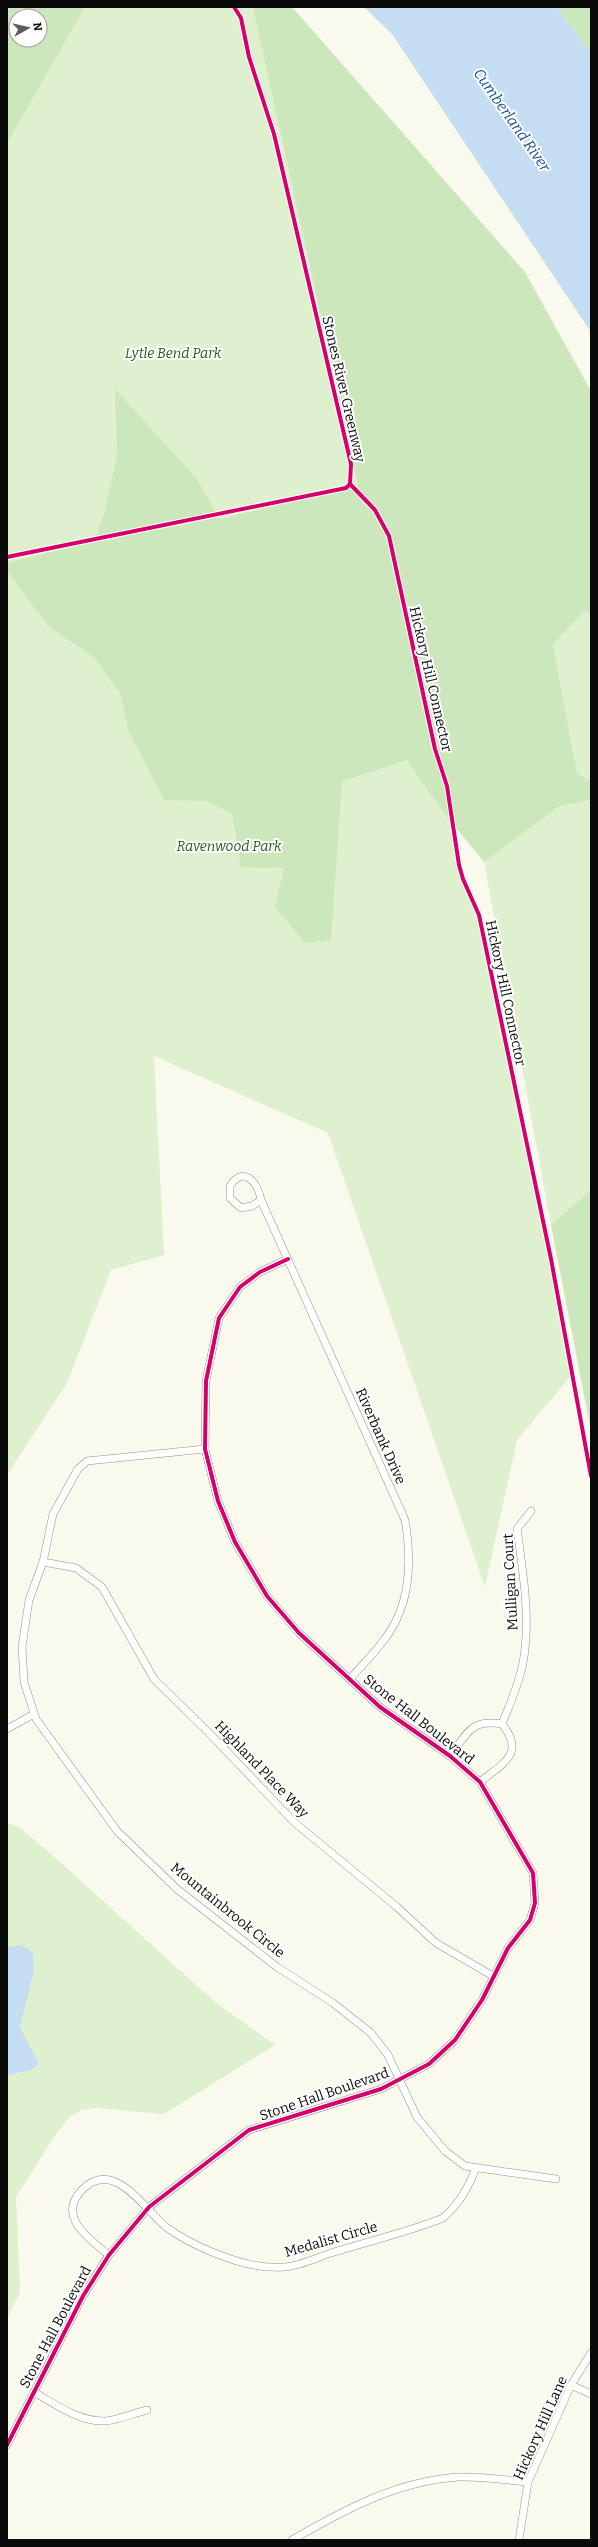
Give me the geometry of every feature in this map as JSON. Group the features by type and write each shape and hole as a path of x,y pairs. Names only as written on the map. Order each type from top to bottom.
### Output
{"street":[{"name":"Riverbank Drive","path":"261,1200 252,1206 241,1208 230,1198 230,1186 239,1178 252,1179 260,1191 261,1200 405,1520 410,1547 410,1573 400,1614 385,1640 350,1679"},
{"name":"Stone Hall Boulevard","path":"7,2444 83,2296 109,2255 148,2207 249,2130 381,2089 429,2064 455,2040 482,2000 508,1948 530,1920 536,1886 533,1873 480,1782 450,1756 380,1707 299,1633 267,1596 235,1542 218,1501 205,1449 206,1381 219,1318 240,1287 260,1272 288,1259"},
{"name":"Mountainbrook Circle","path":"205,1449 87,1461 78,1469 53,1514 43,1562 29,1600 22,1647 24,1682 34,1714 117,1831 177,1889 277,1967 333,2003 371,2033 388,2055 398,2080 417,2118 445,2151 465,2166 556,2179"},
{"name":"Mulligan Court","path":"502,1724 523,1664 526,1614 517,1529 531,1511"},
{"name":"Highland Place Way","path":"43,1562 76,1568 102,1587 154,1679 210,1734 295,1823 397,1907 436,1943 493,1976"},
{"path":"7,1729 34,1714"},
{"path":"450,1756 474,1726 486,1722 502,1724 512,1736 513,1749 508,1760 480,1782"},
{"name":"Medalist Circle","path":"109,2255 84,2235 77,2226 73,2211 79,2193 94,2182 113,2180 123,2185 148,2207 166,2226 193,2243 252,2264 285,2267 443,2218 466,2193 476,2168"},
{"name":"Hickory Hill Lane","path":"519,2540 528,2482 571,2385 591,2353"},
{"path":"571,2385 591,2394"},
{"path":"34,2392 65,2410 94,2420 106,2421 147,2410"},
{"path":"292,2540 338,2513 387,2492 427,2482 459,2477 528,2482"}],"green space":[{"name":"Ravenwood Park","path":"7,7 262,7 449,811 463,879 479,915 569,1358 570,1377 517,1440 485,1587 328,1133 154,1056 164,1255 111,1270 67,1383 7,1475"},
{"path":"7,7 85,7 7,143"},
{"path":"253,7 292,7 525,272 591,391 591,613 584,611 553,645 577,773 591,781 591,800 560,806 484,862 443,812 407,760 342,781 331,940 305,943 275,907 284,868 241,867 232,813 206,801 164,800 128,730 121,695 95,658 48,626 7,571 7,563 95,541 105,510 117,456 115,389 197,479 220,519 358,485"},
{"path":"556,7 591,7 591,53"},
{"path":"584,611 591,613 591,781 577,773 553,645"},
{"path":"591,800 591,1190 551,1225 484,862 560,806"},
{"path":"591,1190 591,1431 551,1225"},
{"path":"7,1823 19,1827 51,1854 215,2002 275,2045 164,2114 96,2108 82,2110 70,2117 55,2135 16,2197 20,2292 7,2318"}],"water":[{"name":"Cumberland River","path":"364,7 556,7 591,53 591,332 392,34"},
{"path":"19,1945 29,1949 33,1955 34,1970 20,2027 39,2064 31,2070 7,2075 7,1947"}],"cycle path":[{"name":"Stones River Greenway","path":"7,557 346,488 350,484 351,464 274,134 249,57 241,18 234,7"},
{"name":"Hickory Hill Connector","path":"350,484 375,510 389,536 435,749 447,786 459,865 463,879 479,915 551,1259 591,1476"},
{"path":"7,2445 83,2296 109,2255 149,2207 249,2130 381,2089 429,2064 455,2040 482,2000 508,1948 530,1920 535,1903 533,1873 480,1782 450,1756 380,1707 299,1633 267,1596 235,1542 218,1501 205,1449 206,1381 219,1318 240,1287 260,1272 288,1259"}],"park label":[{"name":"Lytle Bend Park","path":"173,353"}]}
